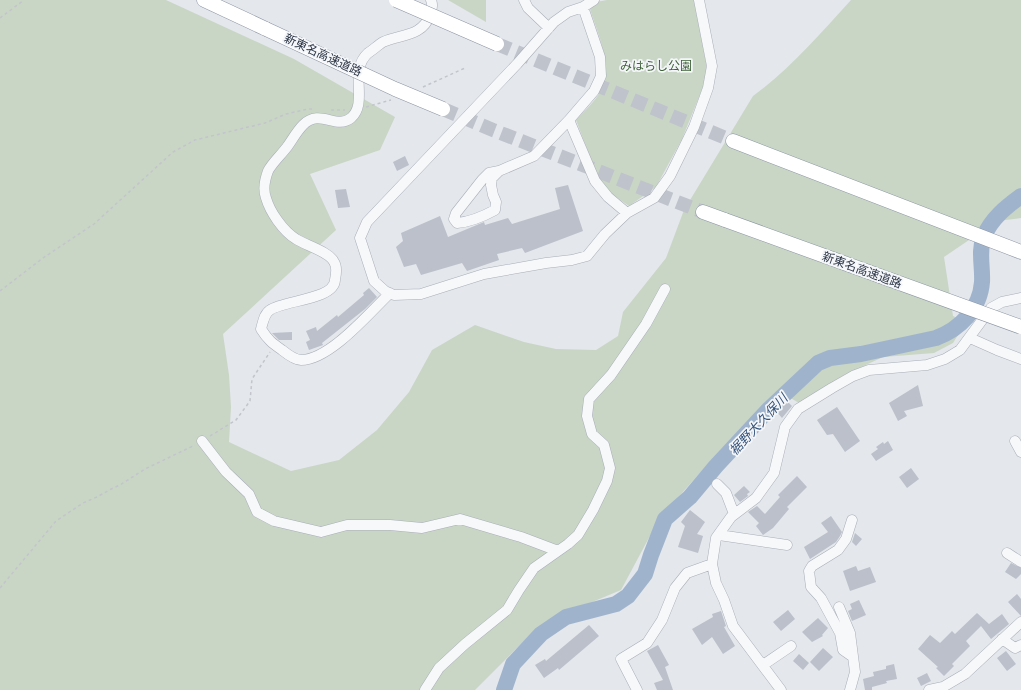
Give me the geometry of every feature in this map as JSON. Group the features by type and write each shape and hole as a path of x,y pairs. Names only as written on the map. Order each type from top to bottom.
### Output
{"highway":[{"name":"新東名高速道路","path":"204,0 396,89 443,109"},
{"path":"396,0 498,44"},
{"path":"733,141 1021,252"},
{"name":"新東名高速道路","path":"703,212 1021,327"}],"street":[{"path":"390,293 342,340 327,351 313,358 300,360 268,341 261,329 263,318 268,311 280,305 317,297 328,291 335,282 336,271 334,262 328,256 294,238 280,224 265,197 265,181 269,170 303,124 322,117 333,121 342,122 350,119 356,110 359,98 358,76 360,63 364,57 383,42 417,32 429,19 432,11 431,0"},
{"path":"524,0 528,8 549,28"},
{"path":"594,0 583,7 568,12 554,22 517,64 366,222 360,238 374,281 385,291 394,295 421,294 484,274 572,260 587,256 605,234 627,213 654,198 670,176 694,127 708,88 712,66 699,0"},
{"path":"499,171 492,178 491,185 496,202 495,210 489,214 457,223 454,219 456,213 482,180 489,174 534,156 570,120 594,91 601,76 600,57 583,7"},
{"path":"570,120 595,181 608,197 627,213"},
{"path":"426,690 439,668 464,644 494,622 507,610 534,568 578,535 594,510 607,481 610,468 604,445 592,434 587,416 589,399 611,375 646,324 665,289"},
{"path":"781,690 733,626 716,583 712,564 716,538 734,514 756,498 774,473 785,427 798,409 832,388 858,374 869,370 927,365 945,359 960,350 991,308 1002,302 1021,298"},
{"path":"970,338 1021,359"},
{"path":"202,441 226,472 249,494 257,512 274,521 321,532 347,526 390,525 422,528 460,519 521,537 558,551"},
{"path":"1015,441 1021,452"},
{"path":"717,484 726,493 734,514"},
{"path":"852,520 846,539 838,550 812,566 809,571 811,587 821,598 840,633 843,650 853,657"},
{"path":"719,535 787,545"},
{"path":"1007,553 1021,562"},
{"path":"637,690 622,659 647,643 662,620 675,588 687,573 712,564"},
{"path":"839,607 850,633 855,672 850,690"},
{"path":"928,690 943,687 965,674 1021,622"},
{"path":"1002,639 1015,648 1021,645"},
{"path":"762,665 791,646"}],"path":[{"path":"0,18 24,0"},
{"path":"420,89 465,68"},
{"path":"326,110 356,110 375,106 394,99"},
{"path":"0,291 43,258 94,224 173,152 195,140 265,123 286,114 308,108 314,109"},
{"path":"0,588 56,521 83,502 120,485 145,469 222,430 236,420 250,401 252,379 275,346"}],"green space":[{"path":"0,0 166,0 294,59 395,117 380,150 310,174 336,230 223,334 229,375 231,407 229,442 291,471 339,460 377,430 409,392 432,350 475,325 524,342 556,349 596,350 618,336 623,312 666,258 684,210 753,96 767,86 792,63 851,0 1021,0 1021,218 997,221 944,257 953,316 966,322 953,343 934,353 883,357 844,375 799,403 782,393 721,449 659,519 621,590 554,618 526,639 475,690 0,690"},
{"path":"448,0 486,0 486,22"},
{"name":"みはらし公園","path":"607,0 695,0 707,69 703,87 682,139 656,187 629,206 606,190 598,178 576,120 596,99 604,84 606,76 605,57 590,9 596,2"}],"building":[{"path":"405,156 409,165 397,171 393,162"},
{"path":"568,185 583,231 525,253 522,248 497,254 499,260 467,271 462,263 421,275 416,264 404,267 396,247 403,241 401,233 440,216 448,237 484,222 485,225 508,218 512,224 560,209 555,188"},
{"path":"346,189 350,207 338,208 335,190"},
{"path":"369,288 377,297 365,309 322,343 323,345 309,350 306,342 310,340 306,331 316,327 317,331 337,315 338,317 364,295 363,293"},
{"path":"292,332 292,340 279,340 272,333"},
{"path":"918,385 923,406 904,411 907,416 898,421 889,403"},
{"path":"787,401 792,406 782,418 776,411"},
{"path":"837,407 860,441 845,452 833,434 827,435 817,420"},
{"path":"888,441 893,450 876,461 871,454 878,449 876,447 883,442 884,444"},
{"path":"911,468 919,479 907,488 899,477"},
{"path":"797,476 807,487 787,507 789,509 773,528 763,535 756,526 759,523 748,512 757,506 765,514 780,497 778,495"},
{"path":"744,486 750,492 747,494 748,496 740,502 734,495"},
{"path":"690,510 705,522 697,534 703,536 698,553 678,547 685,526 681,522"},
{"path":"831,516 842,532 836,542 810,559 804,547 828,532 821,523"},
{"path":"855,533 862,539 856,546 852,542"},
{"path":"1011,563 1021,568 1021,574 1016,579 1005,572"},
{"path":"856,566 858,571 870,567 876,582 850,591 843,571"},
{"path":"1017,594 1021,599 1021,616 1008,602"},
{"path":"859,600 866,615 852,621 848,611 852,609 850,604"},
{"path":"788,610 795,619 781,631 773,622"},
{"path":"721,611 726,626 724,627 735,646 723,654 712,637 702,645 692,629 713,617 712,614"},
{"path":"977,613 989,624 1002,614 1009,624 991,639 981,626 966,641 970,646 952,664 954,666 944,676 936,668 938,667 918,649 930,635 940,643 952,631 955,634"},
{"path":"818,618 828,628 822,635 823,636 812,642 802,632"},
{"path":"589,625 599,636 559,670 558,668 544,678 535,665 545,659 546,661"},
{"path":"658,645 669,665 665,667 673,690 657,690 654,683 663,680 647,651"},
{"path":"823,648 833,657 819,671 810,662"},
{"path":"1006,651 1016,664 1007,671 997,658"},
{"path":"799,654 809,663 803,670 793,661"},
{"path":"894,664 897,679 886,681 887,683 872,687 872,690 865,690 863,679 874,676 873,672 886,669 886,666"},
{"path":"927,673 931,681 921,686 917,678"}],"waterway":[{"name":"裾野大久保川","path":"504,690 513,664 541,634 566,617 616,604 628,596 645,574 665,519 690,497 716,466 769,409 818,363 830,358 861,354 936,338 945,334 961,323 973,309 980,292 982,282 981,247 984,236 995,218 1021,196"}],"tunnel":[{"path":"497,44 733,141"},
{"path":"443,109 703,212"}]}
